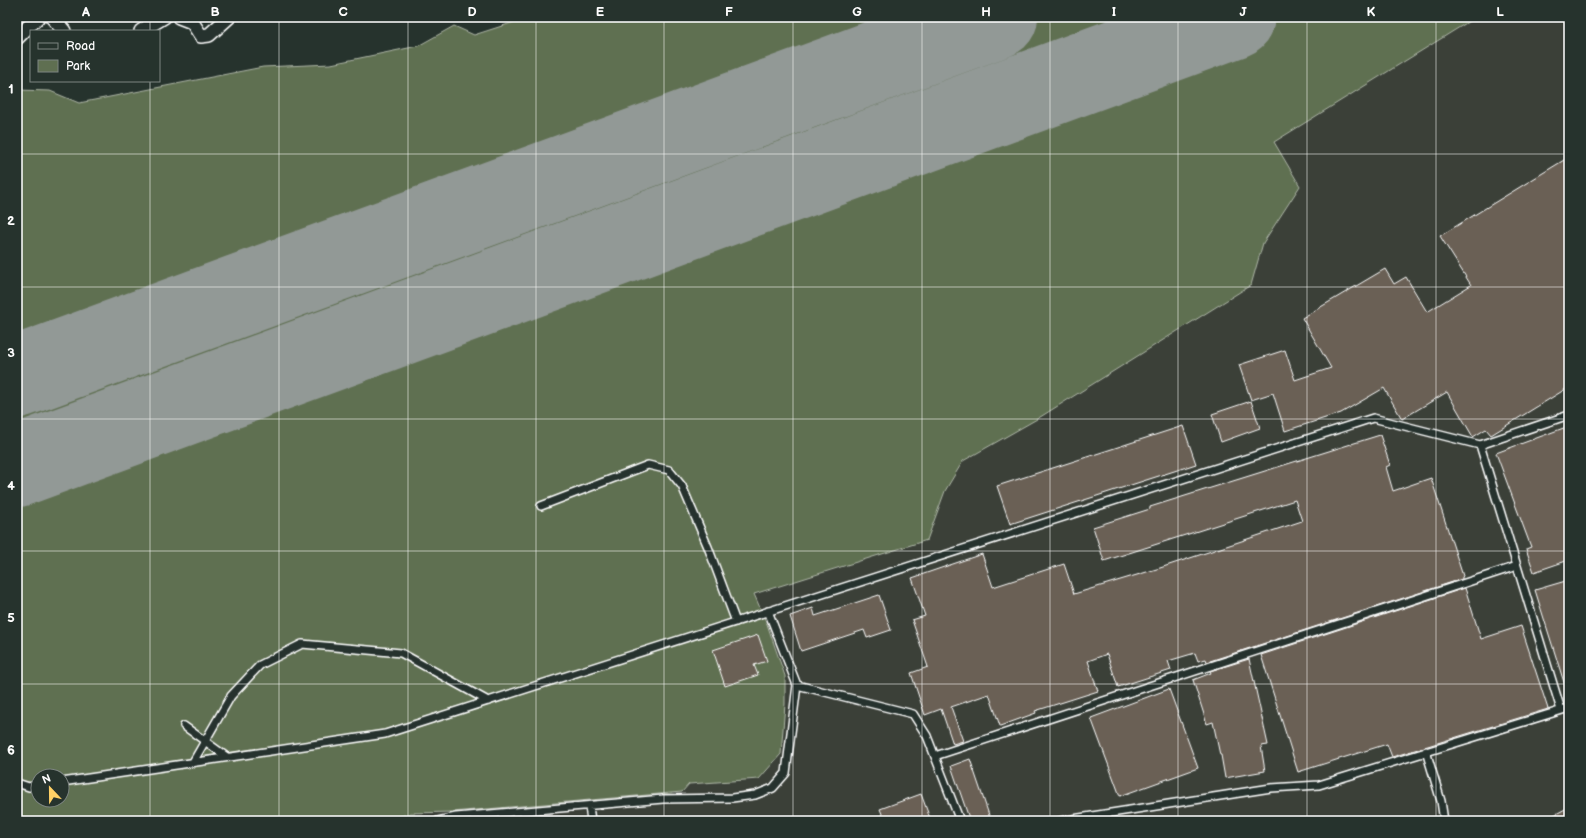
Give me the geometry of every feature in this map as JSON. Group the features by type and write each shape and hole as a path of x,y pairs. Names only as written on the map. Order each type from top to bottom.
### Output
{"street":[{"path":"17,38 38,17"},
{"path":"52,17 63,30"},
{"path":"145,25 164,17"},
{"path":"179,17 192,22 201,36 209,35 229,17"}],"lane":[{"path":"70,781 385,734 1373,418 1480,445 1569,415"},
{"path":"1480,445 1561,710"},
{"path":"541,506 648,465 668,470 682,486 708,547 736,622"},
{"path":"935,756 1517,566"},
{"path":"438,821 456,817 663,799 732,798 755,795 773,788 786,773 797,685 768,611"},
{"path":"193,762 206,742 230,696 260,665 302,644 401,653 488,701"},
{"path":"797,685 913,714 927,736 960,821"},
{"path":"1060,821 1271,788 1319,785 1569,708"},
{"path":"184,726 227,757"},
{"path":"1426,751 1441,801 1444,821"},
{"path":"17,783 30,787"},
{"path":"590,806 591,821"}],"shaded area":[{"path":"530,17 1569,17 1569,821 420,821 411,813 384,821 17,821 17,90 50,91 79,103 263,67 331,64 474,35"}],"green space":[{"path":"530,17 1476,17 1274,142 1300,186 1263,243 1251,285 1037,419 963,461 945,491 927,540 754,594 767,624 785,676 785,704 781,754 759,779 689,784 682,792 452,812 411,813 384,821 17,821 17,90 50,91 79,103 263,67 331,64 418,46 454,26 474,35"}],"building":[{"path":"1569,157 1569,387 1491,435 1486,429 1473,437 1447,392 1402,419 1384,388 1341,413 1285,431 1273,393 1251,400 1239,365 1285,350 1295,380 1331,368 1302,318 1385,269 1394,284 1406,277 1427,312 1471,285 1440,236"},
{"path":"1251,401 1260,428 1221,442 1212,414"},
{"path":"1183,426 1196,464 1010,524 997,486"},
{"path":"1569,426 1569,560 1534,572 1526,549 1531,547 1496,453"},
{"path":"1380,435 1390,465 1386,467 1393,491 1431,478 1463,576 1462,579 1207,662 1206,659 1198,661 1195,653 1168,661 1171,670 1118,687 1107,654 1088,661 1098,691 1035,711 1036,713 1000,726 989,694 951,707 963,741 953,744 941,709 925,715 911,673 928,667 912,620 925,616 912,578 982,554 993,587 1064,564 1074,594 1160,568 1302,521 1295,500 1104,561 1093,527 1150,509 1150,507"},
{"path":"1569,580 1569,691 1567,692 1535,590"},
{"path":"1465,588 1481,639 1521,626 1548,709 1392,757 1387,744 1298,772 1261,655"},
{"path":"879,595 891,630 867,638 864,630 801,651 790,616 813,608 815,616"},
{"path":"758,635 767,661 754,665 758,675 725,686 713,650"},
{"path":"1249,659 1268,745 1261,746 1265,771 1225,778 1213,722 1207,724 1193,680 1211,673 1210,671"},
{"path":"1169,689 1198,768 1120,796 1091,718"},
{"path":"970,759 991,821 970,821 951,766"},
{"path":"921,794 931,821 885,821 880,809"},
{"path":"1569,807 1569,821 1543,821"}],"runway":[{"path":"17,377 997,17"},
{"path":"17,466 1234,17"}]}
